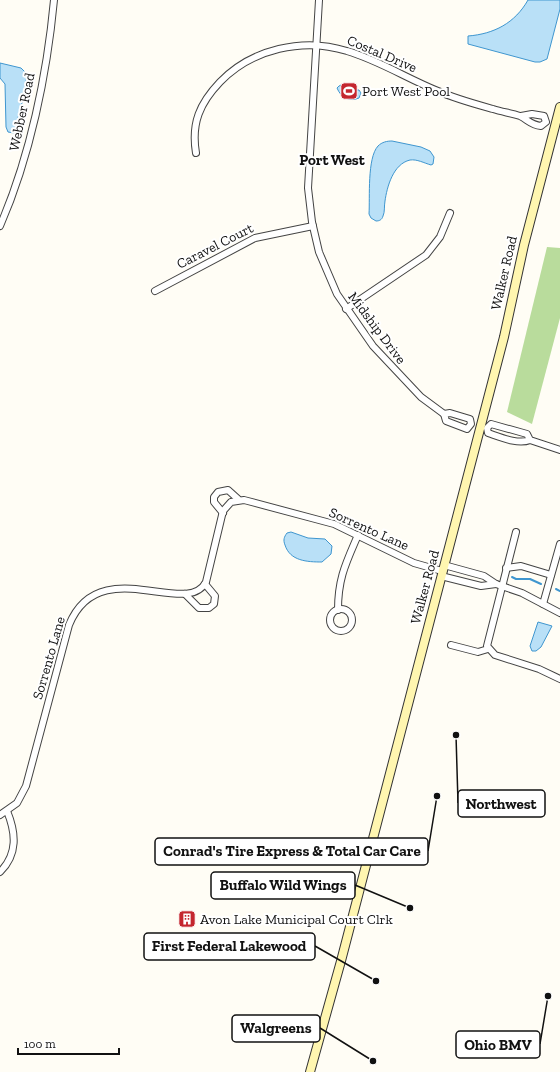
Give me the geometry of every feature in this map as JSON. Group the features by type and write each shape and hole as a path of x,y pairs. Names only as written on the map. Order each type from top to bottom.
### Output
{"street":[{"name":"Webber Road","path":"0,226 17,184 26,152 50,40 54,0"},
{"name":"Midship Drive","path":"320,0 308,188 312,226 326,270 346,309 373,346 393,369 421,398 444,414 446,421 455,426 467,429 471,424"},
{"name":"Costal Drive","path":"196,153 194,133 198,115 208,98 223,79 250,59 268,52 294,46 317,46 349,51 438,92 485,107 521,116 536,114 544,116 546,122"},
{"name":"Walker Road","path":"310,1072 341,961 442,570 483,427 526,234 558,125 560,107"},
{"name":"Costal Drive","path":"521,116 533,125 541,126 546,122"},
{"name":"Costal Drive","path":"546,122 558,125"},
{"path":"346,309 426,255 440,237 450,213"},
{"name":"Caravel Court","path":"155,291 255,238 312,226"},
{"name":"Midship Drive","path":"444,414 450,413 470,419 471,424"},
{"name":"Midship Drive","path":"471,424 483,427"},
{"path":"530,440 527,434 491,424 483,427 488,433 494,435 524,442 530,440 560,450"},
{"name":"Sorrento Lane","path":"223,513 214,502 214,497 218,492 228,490 238,499 317,519 358,535 418,564 442,570"},
{"path":"185,594 199,608 209,608 214,604 215,596 205,584 223,513 228,504 238,499"},
{"path":"516,532 506,568 499,584 488,649 495,655 539,669 560,679"},
{"path":"338,610 338,591 342,572 358,535"},
{"path":"544,604 560,544"},
{"path":"506,568 521,566 552,575"},
{"path":"442,570 481,586 499,584"},
{"path":"442,570 484,576 560,613"},
{"name":"Sorrento Lane","path":"0,815 17,802 26,786 69,625 78,608 93,595 111,589 185,594 195,593 205,584"},
{"path":"451,645 478,652 488,649"},
{"path":"0,872 10,859 15,843 13,826 7,811"}],"green space":[{"path":"547,247 560,248 560,318 532,424 507,412"}],"water":[{"path":"528,0 560,0 560,9 547,59 540,62 535,62 468,44 468,36 487,33 503,26 517,15"},
{"path":"0,63 21,68 27,74 24,95 14,133 8,132 6,127 5,84 0,78"},
{"name":"Port West Pool","path":"343,84 350,90 359,90 361,93 359,98 352,100 343,97 337,88"},
{"path":"392,141 421,147 430,151 434,157 433,164 431,165 410,160 399,166 389,183 383,217 376,221 371,218 369,214 372,159 378,146 385,142"},
{"path":"291,532 308,538 325,539 332,546 331,554 322,562 300,560 287,550 284,542 287,533"},
{"path":"538,622 552,626 541,647 536,651 532,651 530,646"}],"waterway":[{"path":"512,577 516,579 530,579 541,584"},
{"path":"556,589 560,591"}],"place":[{"name":"Port West Pool","path":"349,91"},
{"name":"Northwest","path":"456,735"},
{"name":"Conrad's Tire Express & Total Car Care","path":"437,796"},
{"name":"Buffalo Wild Wings","path":"410,908"},
{"name":"Avon Lake Municipal Court Clrk","path":"187,919"},
{"name":"First Federal Lakewood","path":"376,981"},
{"name":"Ohio BMV","path":"548,996"},
{"name":"Walgreens","path":"373,1061"}],"district":[{"name":"Port West","path":"332,160"}]}
